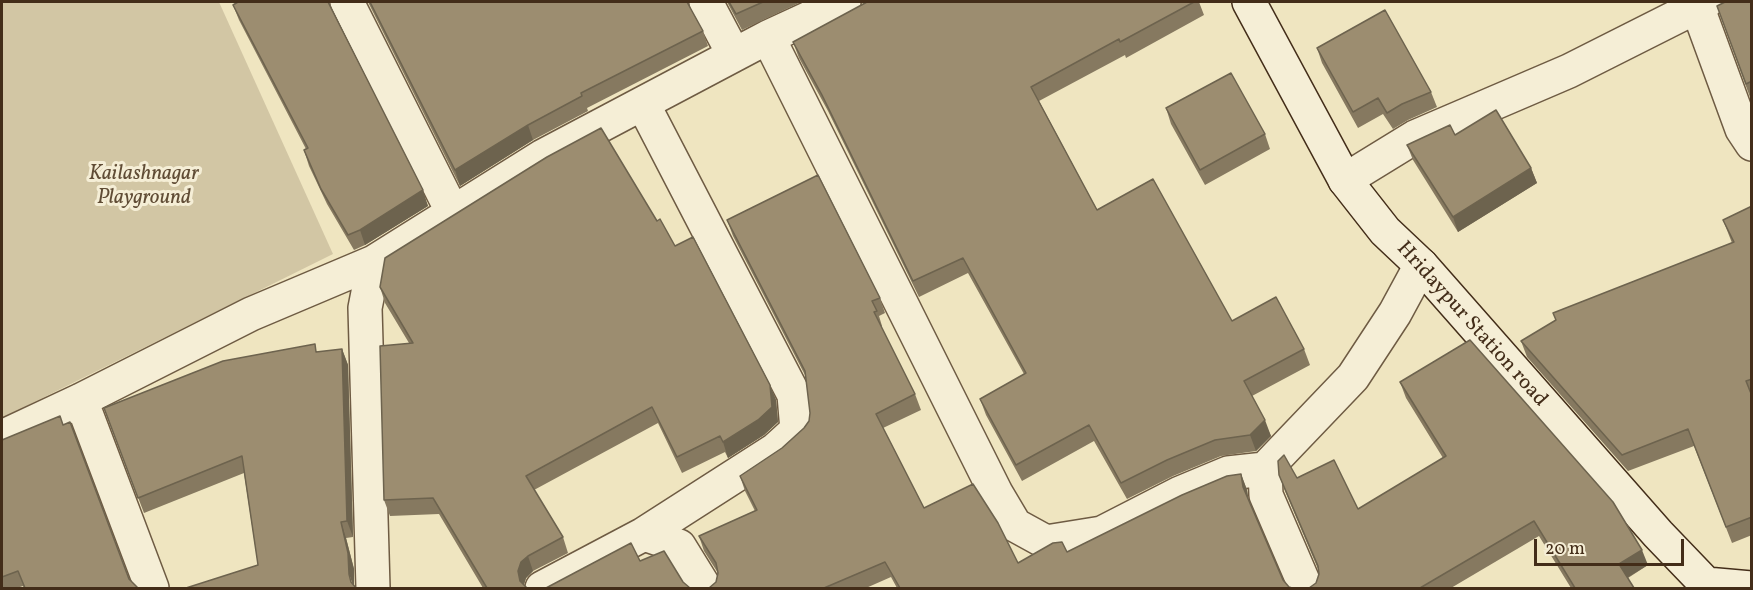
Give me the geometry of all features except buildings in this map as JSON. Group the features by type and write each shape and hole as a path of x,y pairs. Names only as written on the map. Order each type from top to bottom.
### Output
{"street":[{"path":"706,2 734,55"},
{"name":"Hridaypur Station road","path":"1249,2 1345,180 1384,231 1421,265 1658,534 1706,584 1751,588"},
{"path":"355,4 453,213"},
{"path":"2,437 81,400 251,314 374,262 543,156 833,4"},
{"path":"1345,180 1415,137 1569,71 1701,4 1742,129 1752,144"},
{"path":"768,37 990,482 1015,525 1046,542 1102,533 1180,493 1228,473 1265,469 1353,377 1395,313 1421,265"},
{"path":"542,588 644,534 775,450 797,430 794,395 644,104"},
{"path":"373,588 365,308 374,262"},
{"path":"81,400 152,588"},
{"path":"1265,469 1266,495 1306,588"},
{"path":"644,534 679,546 705,588"}],"green space":[{"name":"Kailashnagar Playground","path":"2,2 219,2 333,254 2,418"}]}
